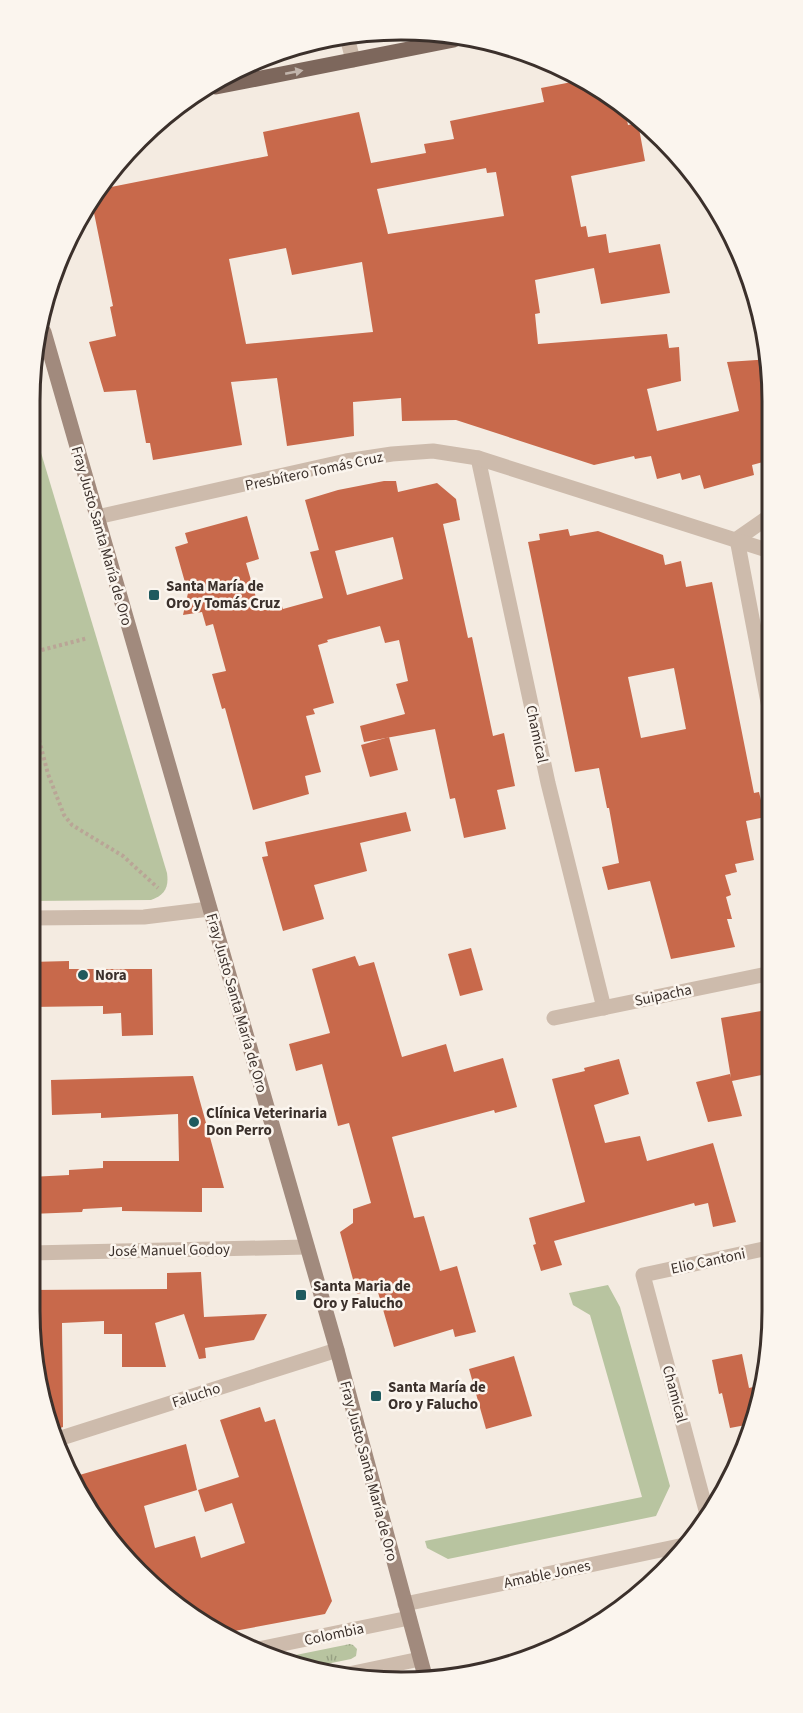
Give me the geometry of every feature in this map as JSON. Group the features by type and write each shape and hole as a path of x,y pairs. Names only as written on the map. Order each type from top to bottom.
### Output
{"main road":[{"path":"230,84 439,43"},
{"name":"Fray Justo Santa María de Oro","path":"46,339 337,1350 424,1672"}],"street":[{"path":"349,45 353,60"},
{"name":"Presbítero Tomás Cruz","path":"97,517 346,462 392,454 433,451 478,458 762,548"},
{"name":"Chamical","path":"478,458 548,783 604,1008"},
{"path":"762,522 737,539 762,671"},
{"path":"41,918 144,917 210,909"},
{"name":"Suipacha","path":"554,1018 762,975"},
{"name":"José Manuel Godoy","path":"41,1253 307,1246"},
{"name":"Elio Cantoni","path":"643,1275 762,1249"},
{"name":"Chamical","path":"643,1275 705,1507"},
{"name":"Falucho","path":"63,1437 337,1350"},
{"name":"Amable Jones","path":"407,1611 675,1547"},
{"name":"Colombia","path":"267,1647 407,1611"},
{"path":"366,1670 420,1659"}],"path":[{"path":"41,650 88,638"},
{"path":"41,747 48,774 64,815 72,825 123,856 158,888"}],"green space":[{"path":"41,453 167,873 165,890 160,896 151,900 41,901"},
{"path":"608,1285 620,1307 670,1486 656,1516 448,1559 427,1548 425,1541 642,1497 590,1315 573,1305 569,1293"},
{"path":"350,1644 357,1649 356,1656 351,1659 325,1664 293,1656"}],"building":[{"path":"569,82 602,101 627,120 628,125 633,124 639,129 645,161 571,176 581,227 586,226 588,237 606,234 609,253 660,244 670,293 601,304 594,268 535,280 540,313 535,314 538,344 667,334 669,348 679,347 681,381 647,389 657,431 739,411 727,362 760,360 762,378 762,462 752,465 754,475 704,489 700,475 682,480 680,473 657,479 651,456 635,459 634,456 594,465 456,420 402,421 401,398 353,402 354,436 287,446 277,378 231,382 242,445 153,460 150,443 146,443 136,390 104,392 89,342 116,336 110,307 113,306 94,213 111,187 268,156 263,132 359,112 371,163 426,153 424,144 454,139 450,121 544,102 541,88","holes":["486,168 487,173 496,172 504,216 388,234 377,189","286,248 292,275 362,262 373,332 246,344 229,259"]},
{"path":"384,481 396,481 398,492 437,483 456,499 460,520 443,524 468,638 472,637 493,736 504,733 515,786 497,790 506,829 464,838 455,798 450,799 435,729 364,742 360,726 405,714 396,684 408,681 399,640 385,643 380,626 327,640 328,642 318,645 334,703 313,709 315,714 306,716 321,772 305,776 309,794 253,810 225,708 222,709 212,674 226,671 213,624 206,626 202,612 183,615 188,593 175,547 188,543 185,533 247,516 259,559 246,563 260,611 282,606 283,609 323,598 310,552 319,550 305,500 338,490","holes":["393,537 403,579 347,595 335,551"]},
{"path":"568,529 570,536 598,531 663,555 665,565 681,561 686,587 712,582 754,793 759,792 762,804 762,818 746,821 754,860 735,864 737,872 725,875 731,895 726,897 732,919 727,919 735,947 671,959 650,881 608,890 602,867 619,863 609,808 607,808 599,768 575,772 528,542 540,540 539,534","holes":["674,668 686,729 641,738 628,677"]},
{"path":"389,737 398,770 370,777 361,745"},
{"path":"406,812 411,831 360,843 367,871 314,885 324,919 283,931 262,857 268,856 265,842"},
{"path":"471,948 483,990 460,996 448,954"},
{"path":"355,956 359,966 374,962 402,1057 446,1044 454,1072 503,1058 517,1107 495,1113 494,1110 392,1137 414,1218 424,1216 440,1271 457,1266 476,1332 455,1337 453,1329 394,1347 377,1289 357,1294 340,1232 353,1223 353,1209 371,1203 349,1123 338,1126 322,1064 296,1071 289,1044 330,1033 312,969"},
{"path":"69,961 69,969 152,969 153,1035 122,1036 121,1013 103,1014 103,1006 41,1007 41,962"},
{"path":"762,1011 762,1075 732,1081 742,1116 708,1122 696,1082 730,1074 731,1078 721,1018"},
{"path":"619,1059 629,1094 594,1105 605,1143 640,1136 647,1161 713,1143 736,1222 713,1227 708,1203 695,1206 694,1203 554,1241 562,1265 541,1271 533,1245 536,1244 529,1218 585,1202 552,1079"},
{"path":"193,1076 224,1188 202,1188 202,1212 122,1211 122,1207 41,1214 41,1176 69,1175 69,1170 103,1168 103,1161 179,1161 178,1114 101,1118 101,1113 52,1115 51,1080"},
{"path":"201,1272 204,1317 267,1314 254,1340 205,1348 206,1358 199,1359 184,1314 155,1323 166,1367 122,1367 122,1334 104,1334 104,1321 62,1323 63,1427 60,1428 47,1382 41,1335 41,1290 167,1289 167,1273"},
{"path":"742,1354 749,1388 755,1387 744,1425 730,1428 722,1393 719,1394 712,1360"},
{"path":"514,1356 532,1416 486,1429 469,1369"},
{"path":"260,1407 265,1422 275,1419 332,1601 325,1614 234,1631 221,1624 182,1598 146,1567 101,1512 80,1475 186,1444 197,1490 144,1506 155,1548 195,1536 201,1558 245,1543 232,1503 205,1512 198,1490 239,1477 220,1420"}],"place":[{"name":"Santa María de Oro y Tomás Cruz","path":"154,595"},
{"name":"Nora","path":"83,975"},
{"name":"Clínica Veterinaria Don Perro","path":"194,1122"},
{"name":"Santa Maria de Oro y Falucho","path":"301,1295"},
{"name":"Santa María de Oro y Falucho","path":"376,1396"}]}
